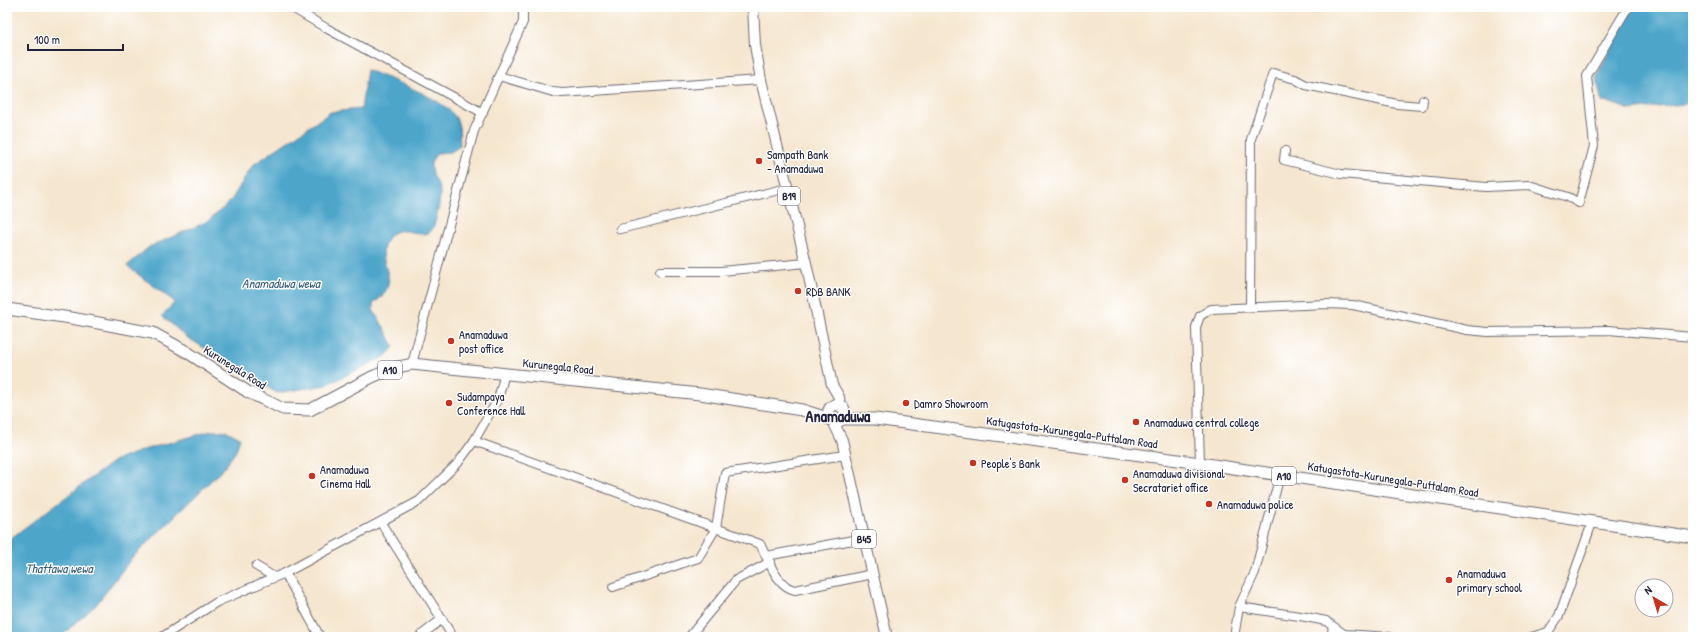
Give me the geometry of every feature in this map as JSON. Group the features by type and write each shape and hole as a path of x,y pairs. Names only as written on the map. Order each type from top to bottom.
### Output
{"highway":[{"name":"Kurunegala Road","path":"7,309 72,318 153,333 187,352 248,392 283,409 310,410 372,377 394,368 412,364 700,394 802,410 835,420"},
{"name":"Kurunegala Road","path":"802,410 838,406"},
{"name":"Katugastota-Kurunegala-Puttalam Road","path":"838,406 875,419"},
{"path":"838,406 846,413 835,420 828,414 838,406"},
{"name":"Katugastota-Kurunegala-Puttalam Road","path":"835,420 875,419 1200,463 1592,523 1693,536"}],"main road":[{"name":"B19","path":"754,7 755,45 761,80 806,264 832,385 838,406"},
{"name":"B45","path":"835,420 842,440 887,637"}],"street":[{"path":"290,7 483,113"},
{"path":"412,364 474,131 523,22 522,7"},
{"path":"1285,151 1284,160 1341,174 1486,187 1529,185 1568,197 1579,203 1594,146 1587,76 1628,7"},
{"path":"1250,307 1251,139 1273,73 1295,79 1306,85 1397,104 1422,106 1423,100"},
{"path":"499,76 553,92 562,93 761,80"},
{"path":"620,229 787,188"},
{"path":"660,271 721,271 806,264"},
{"path":"1200,463 1196,327 1200,316 1211,309 1326,304 1353,305 1467,330 1608,330 1693,338"},
{"path":"162,637 217,602 285,573 381,523 419,501 458,463 474,441 498,399 505,373"},
{"path":"474,441 760,544 780,581 787,588 795,590 873,574"},
{"path":"613,586 698,558 716,528 725,474 845,455"},
{"path":"1234,637 1239,608 1255,572 1280,475"},
{"path":"381,523 453,637"},
{"path":"1531,637 1548,632 1559,616 1592,523"},
{"path":"689,637 736,580 768,559 864,538"},
{"path":"256,566 274,577"},
{"path":"285,573 320,637"},
{"path":"1239,608 1306,616 1326,621 1344,634 1390,637"},
{"path":"419,637 442,619"},
{"path":"1331,637 1334,627"}],"water":[{"path":"1634,7 1693,7 1693,103 1630,110 1611,103 1602,102 1596,77 1620,30"},
{"name":"Anamaduwa wewa","path":"367,70 428,96 450,111 459,124 460,146 451,152 437,153 431,164 432,172 440,192 437,216 433,228 424,234 397,231 391,234 386,241 383,250 388,280 387,288 383,296 373,304 373,310 394,347 386,356 326,385 277,393 185,336 162,316 175,302 127,266 149,247 208,221 230,202 253,165 331,112 361,109"},
{"name":"Thattawa wewa","path":"211,431 227,431 240,438 236,451 224,468 131,559 96,605 60,637 7,637 7,541 114,461 143,450"}],"place":[{"name":"Sampath Bank - Anamaduwa","path":"759,161"},
{"name":"RDB BANK","path":"798,291"},
{"name":"Anamaduwa post office","path":"451,341"},
{"name":"Sudampaya Conference Hall","path":"449,403"},
{"name":"Damro Showroom","path":"906,403"},
{"name":"Anamaduwa central college","path":"1136,422"},
{"name":"People's Bank","path":"973,463"},
{"name":"Anamaduwa Cinema Hall","path":"312,476"},
{"name":"Anamaduwa divisional Secratariet office","path":"1125,480"},
{"name":"Anamaduwa police","path":"1209,504"},
{"name":"Anamaduwa primary school","path":"1449,580"}],"district":[{"name":"Anamaduwa","path":"838,416"}]}
